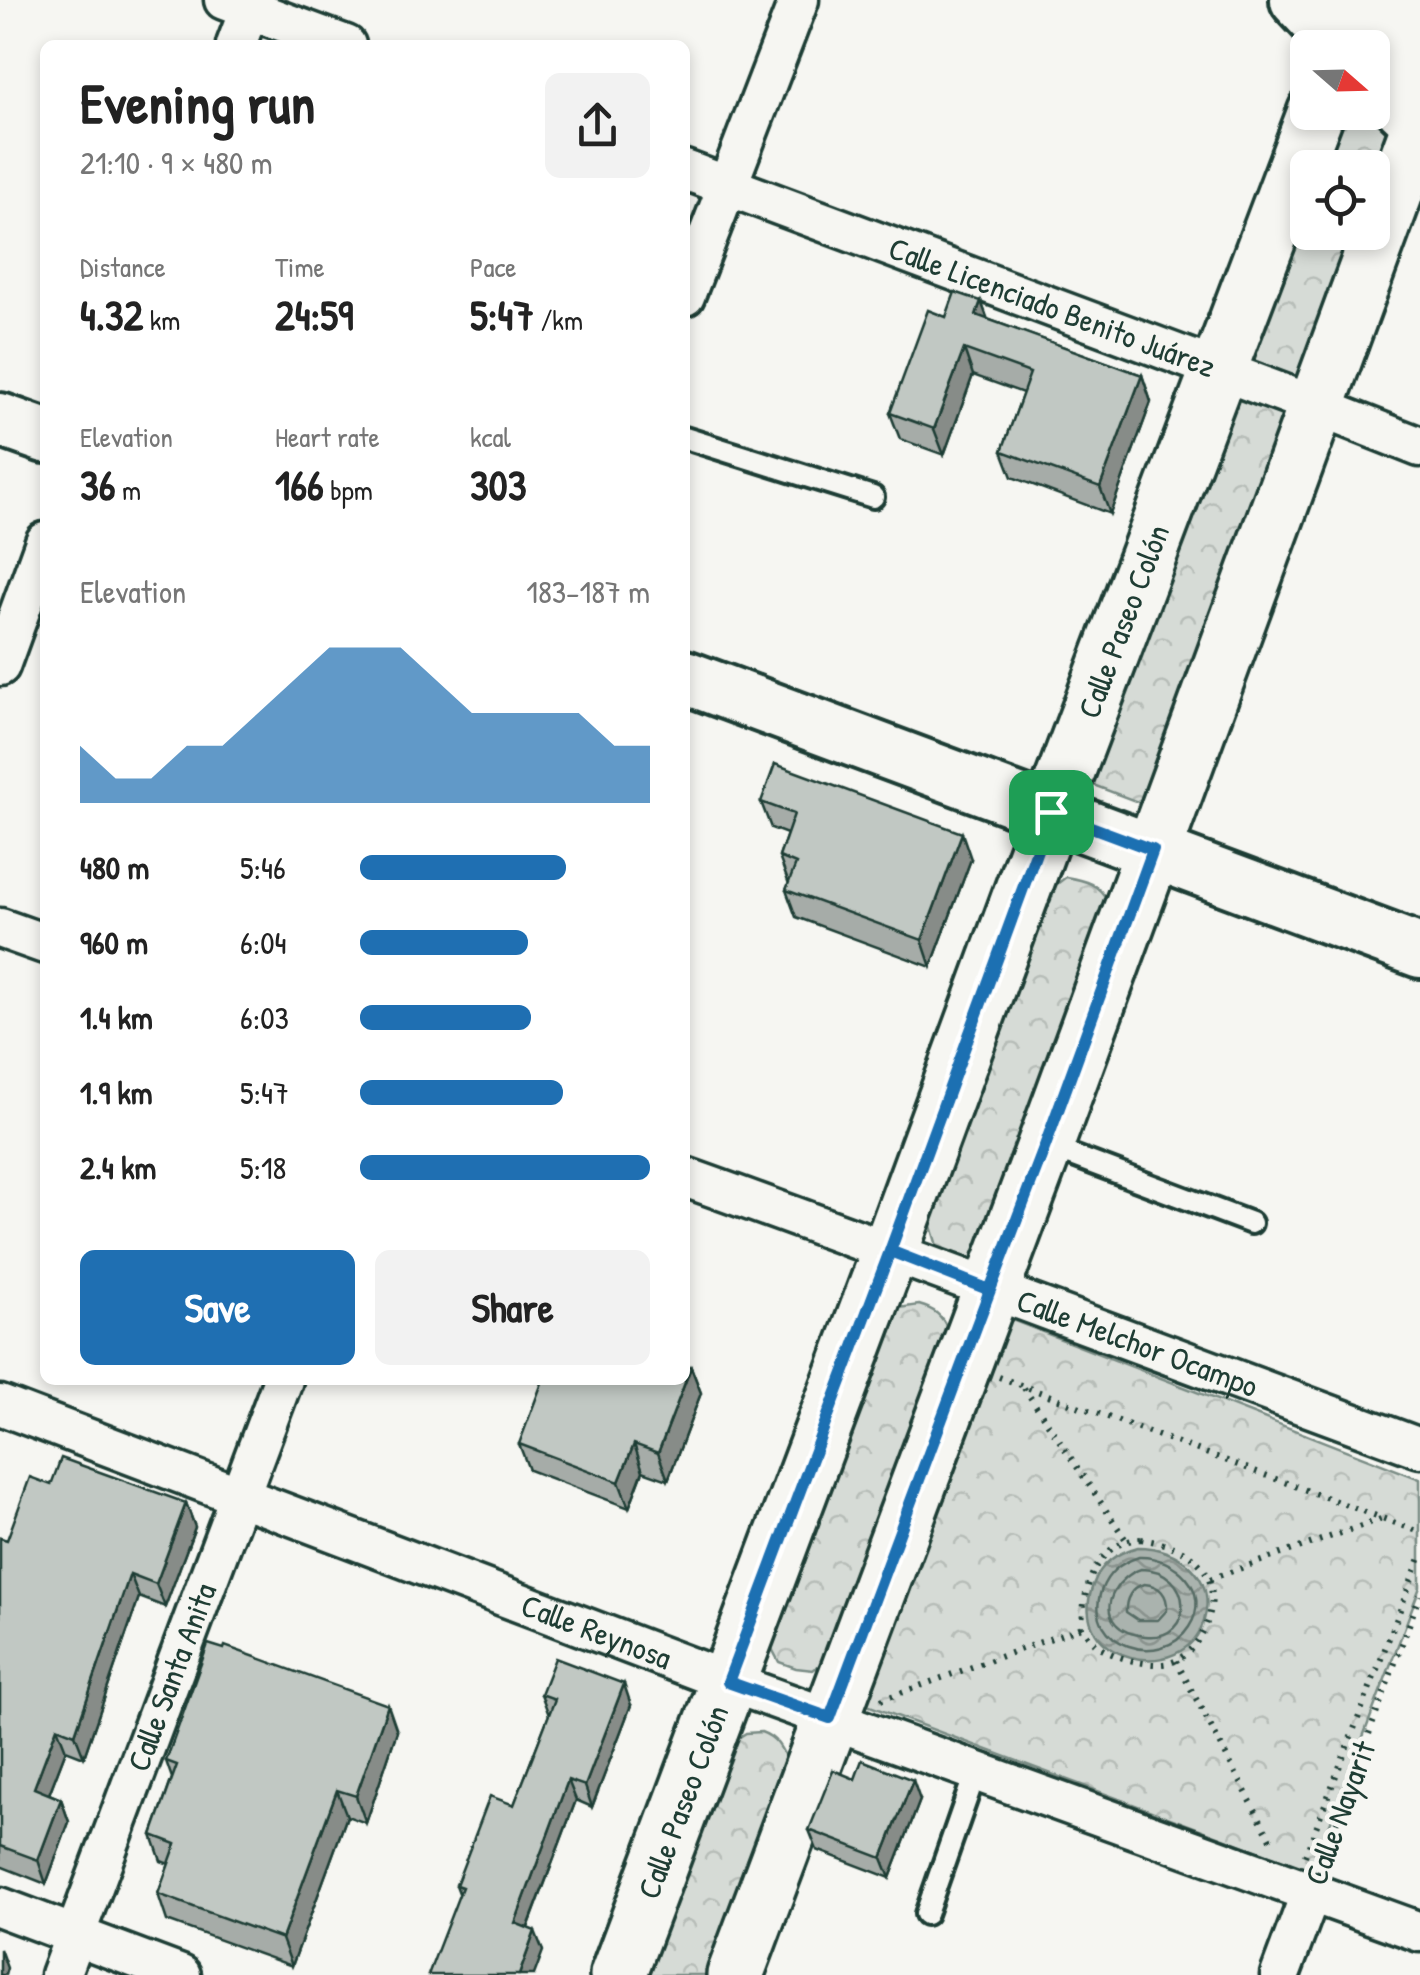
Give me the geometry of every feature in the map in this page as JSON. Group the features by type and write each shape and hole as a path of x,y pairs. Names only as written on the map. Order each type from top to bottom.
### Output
{"main road":[{"path":"1348,30 1359,0 1420,62"},
{"path":"734,1975 850,1711 990,1290 1420,124"},
{"name":"Calle Paseo Colón","path":"618,1975 1309,130"}],"street":[{"path":"690,283 799,0"},
{"path":"1296,0 1325,30"},
{"path":"237,40 242,3 334,40"},
{"path":"1390,95 1420,124"},
{"name":"Calle Licenciado Benito Juárez","path":"690,172 1420,447"},
{"path":"0,420 40,434"},
{"path":"0,666 40,556"},
{"path":"690,679 1420,951"},
{"path":"0,928 40,942"},
{"name":"Calle Melchor Ocampo","path":"690,1179 1420,1448"},
{"name":"Calle Santa Anita","path":"60,1975 281,1385"},
{"name":"Calle Reynosa","path":"0,1405 728,1682 850,1711 976,1771 1306,1878 1420,1932"},
{"name":"Calle Nayarit","path":"1280,1975 1306,1878"},
{"path":"0,1906 181,1975"}],"lane":[{"path":"690,440 873,497"},
{"path":"1045,1146 1251,1223"},
{"path":"926,1914 976,1771"}],"path":[{"path":"996,1377 1420,1532"},
{"path":"1024,1386 1126,1540"},
{"path":"1210,1579 1382,1518"},
{"path":"1126,1540 1163,1543 1185,1552 1201,1564 1210,1579 1208,1624 1195,1644 1176,1661 1133,1661 1108,1652 1093,1642 1082,1627 1082,1607 1096,1567 1110,1550 1126,1540"},
{"path":"1306,1878 1420,1558"},
{"name":"Calle Nayarit","path":"1306,1878 1420,1596"},
{"path":"850,1711 1082,1627"},
{"path":"1176,1661 1280,1856 1261,1850"},
{"path":"850,1711 877,1686"},
{"path":"850,1711 889,1711"}],"green space":[{"path":"1390,125 1398,131 1390,152 1309,150 1316,130 1390,130"},
{"path":"1290,201 1290,250 1353,250 1143,804 1080,780"},
{"path":"1066,877 1091,884 1108,902 982,1257 970,1263 938,1249 930,1208 1048,891"},
{"path":"919,1305 937,1313 948,1330 830,1657 813,1670 779,1662 770,1645 885,1322 899,1308"},
{"path":"1007,1318 1420,1479 1420,1587 1312,1871 859,1702"},
{"path":"761,1732 775,1741 789,1765 714,1975 642,1975 727,1745 746,1733"}],"water":[{"path":"1138,1547 1180,1558 1191,1567 1205,1590 1204,1620 1193,1641 1175,1654 1153,1659 1130,1657 1110,1648 1095,1633 1089,1611 1096,1577 1110,1560"}],"building":[{"path":"955,292 981,301 976,315 1142,375 1100,487 1002,451 1030,373 964,349 934,429 890,413 928,310 946,317"},
{"path":"775,764 962,833 922,940 786,890 796,864 779,857 794,814 761,802"},
{"path":"541,1385 684,1385 658,1453 634,1444 619,1482 519,1444"},
{"path":"61,1458 186,1503 156,1584 130,1574 75,1734 57,1727 34,1788 61,1799 38,1860 0,1846 0,1538 7,1540 30,1477 51,1485"},
{"path":"208,1644 224,1649 225,1646 388,1705 356,1796 337,1790 282,1939 158,1894 176,1844 152,1835 177,1765 166,1761"},
{"path":"555,1658 624,1684 585,1786 568,1780 515,1923 535,1931 519,1975 428,1975 462,1887 456,1885 490,1796 514,1805 555,1699 541,1694"},
{"path":"862,1760 913,1780 882,1858 809,1830 833,1770 855,1779"}],"route":[{"path":"1051,812 890,1251 990,1290 830,1718 728,1682 890,1251 990,1290 1153,850 1051,812"}]}
